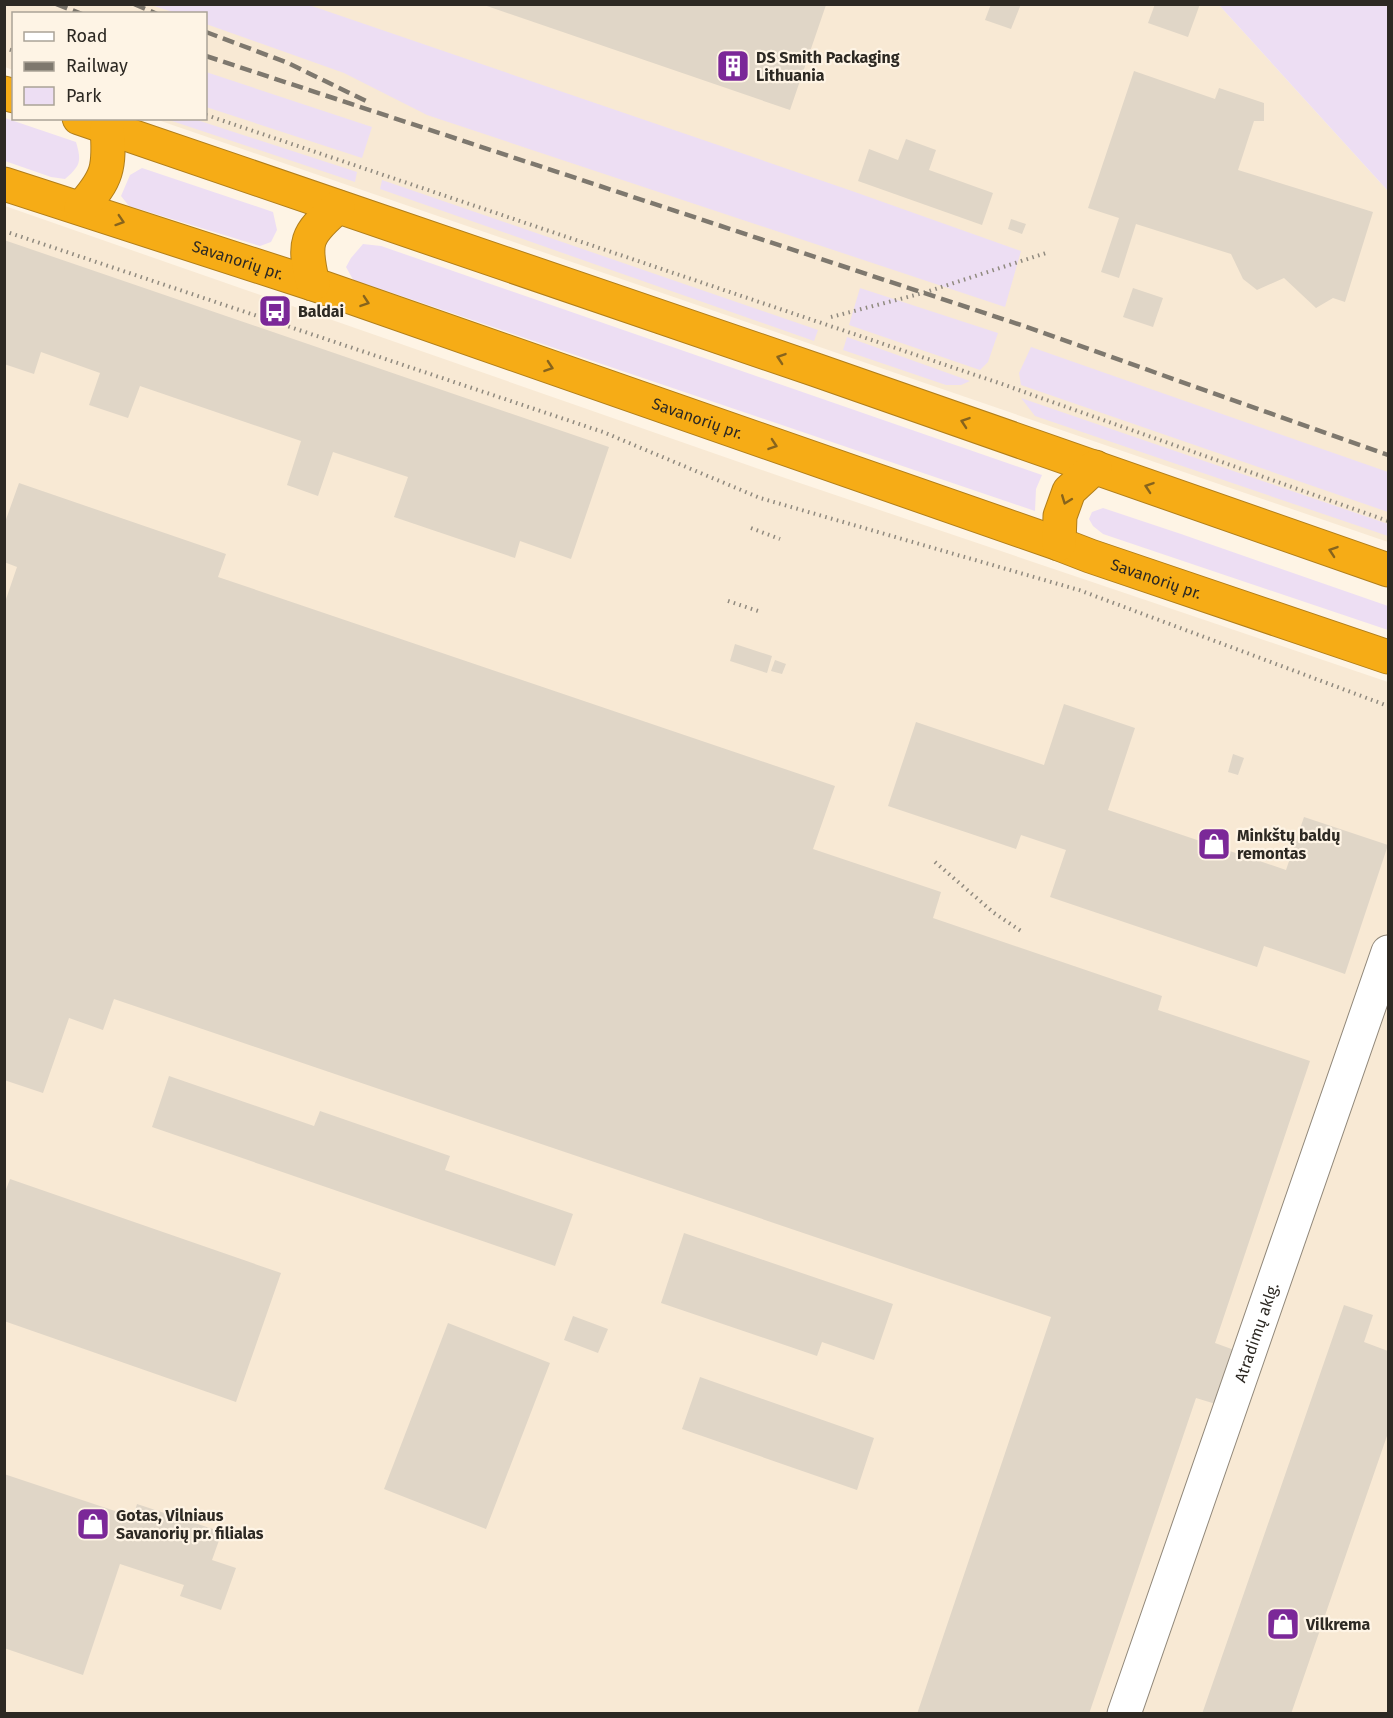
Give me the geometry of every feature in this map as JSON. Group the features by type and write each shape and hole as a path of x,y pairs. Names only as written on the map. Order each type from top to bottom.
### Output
{"highway":[{"path":"93,123 1389,570"},
{"path":"81,208 98,189 107,172 109,151 93,123"},
{"name":"Savanorių pr.","path":"4,184 313,284 1090,556 1389,657"},
{"path":"313,284 308,262 308,242 318,224 338,207"},
{"path":"1059,544 1060,516 1068,491 1095,467"}],"street":[{"name":"Atradimų aklg.","path":"1124,1713 1389,952"}],"path":[{"path":"207,116 999,383 1389,521"},
{"path":"4,231 603,432 760,498 1079,590 1389,706"},
{"path":"831,317 923,292 1046,253"},
{"path":"751,528 780,539"},
{"path":"728,600 758,611"},
{"path":"936,862 994,913 1021,931"}],"shaded area":[{"path":"5,5 1219,5 1388,191 1388,542 158,120 207,120 207,12 12,12 12,70 5,67"},
{"path":"5,206 788,479 1388,682 1388,1713 5,1714"}],"green space":[{"path":"151,5 309,5 852,191 1021,251 1005,307 427,115 344,73 207,24 207,12 173,12"},
{"path":"1219,5 1388,5 1388,191"},
{"path":"207,72 372,127 362,158 207,107"},
{"path":"5,118 76,142 79,154 77,167 65,179 51,177 5,161"},
{"path":"169,120 197,120 357,172 355,182"},
{"path":"142,168 273,212 277,230 271,242 260,246 129,206 121,196 130,175"},
{"path":"382,180 818,330 814,341 380,189"},
{"path":"363,244 381,246 1042,475 1036,489 1035,511 366,284 356,285 346,267"},
{"path":"860,288 998,333 988,362 980,370 849,325"},
{"path":"847,337 970,381 961,385 946,385 843,350"},
{"path":"1031,347 1388,472 1388,512 1021,385 1019,373"},
{"path":"1021,398 1388,524 1388,536 1035,416"},
{"path":"1103,508 1388,606 1388,630 1103,534 1093,526 1089,519 1092,512"}],"building":[{"path":"991,4 1021,4 1011,29 985,20"},
{"path":"1155,4 1200,4 1188,37 1148,23"},
{"name":"DS Smith Packaging Lithuania","path":"484,5 826,5 790,110"},
{"path":"1134,71 1215,99 1219,88 1264,103 1264,121 1254,121 1238,170 1373,212 1345,302 1333,298 1316,308 1284,278 1257,290 1243,279 1231,254 1136,224 1119,278 1101,272 1119,218 1088,208"},
{"path":"906,139 936,150 929,170 993,193 982,225 858,181 869,149 898,160"},
{"path":"1011,219 1026,224 1022,234 1008,229"},
{"path":"4,240 609,447 571,559 520,541 515,558 394,517 408,477 333,452 318,496 287,485 301,441 140,386 128,418 89,405 100,373 41,352 34,374 4,364"},
{"path":"1133,288 1163,298 1153,327 1123,317"},
{"path":"19,483 226,554 218,577 835,786 813,849 941,892 933,918 1162,996 1158,1010 1310,1061 1215,1343 1237,1351 1219,1405 1196,1398 1089,1714 917,1714 1051,1317 114,999 103,1030 69,1018 43,1093 4,1080 4,605 17,567 4,562 4,525"},
{"path":"735,644 772,656 767,673 730,661"},
{"path":"775,660 786,664 782,674 771,671"},
{"path":"1064,704 1135,728 1108,810 1286,870 1304,817 1388,845 1345,974 1264,946 1257,967 1050,897 1066,850 1021,835 1016,849 888,806 916,722 1044,765"},
{"path":"1233,754 1244,758 1238,775 1228,772"},
{"path":"169,1076 314,1126 320,1111 450,1156 445,1170 573,1214 555,1266 152,1127"},
{"path":"10,1179 281,1273 236,1402 4,1321 4,1195"},
{"path":"684,1233 893,1304 874,1360 822,1342 817,1356 661,1303"},
{"path":"1344,1305 1373,1315 1364,1342 1388,1351 1388,1433 1291,1714 1202,1714"},
{"path":"573,1316 608,1329 598,1353 564,1340"},
{"path":"448,1323 550,1363 486,1529 384,1489"},
{"path":"700,1377 874,1438 857,1490 682,1429"},
{"path":"4,1474 133,1517 137,1504 222,1532 212,1560 236,1568 221,1610 180,1596 184,1585 120,1564 83,1675 4,1648"}],"railway":[{"path":"56,4 77,12"},
{"path":"134,4 152,12"},
{"path":"207,32 288,63 368,102"},
{"path":"207,56 1021,325 1388,455"}],"place":[{"name":"DS Smith Packaging Lithuania","path":"733,66"},
{"name":"Baldai","path":"275,311"},
{"name":"Minkštų baldų remontas","path":"1214,844"},
{"name":"Gotas, Vilniaus Savanorių pr. filialas","path":"93,1524"},
{"name":"Vilkrema","path":"1283,1624"}]}
